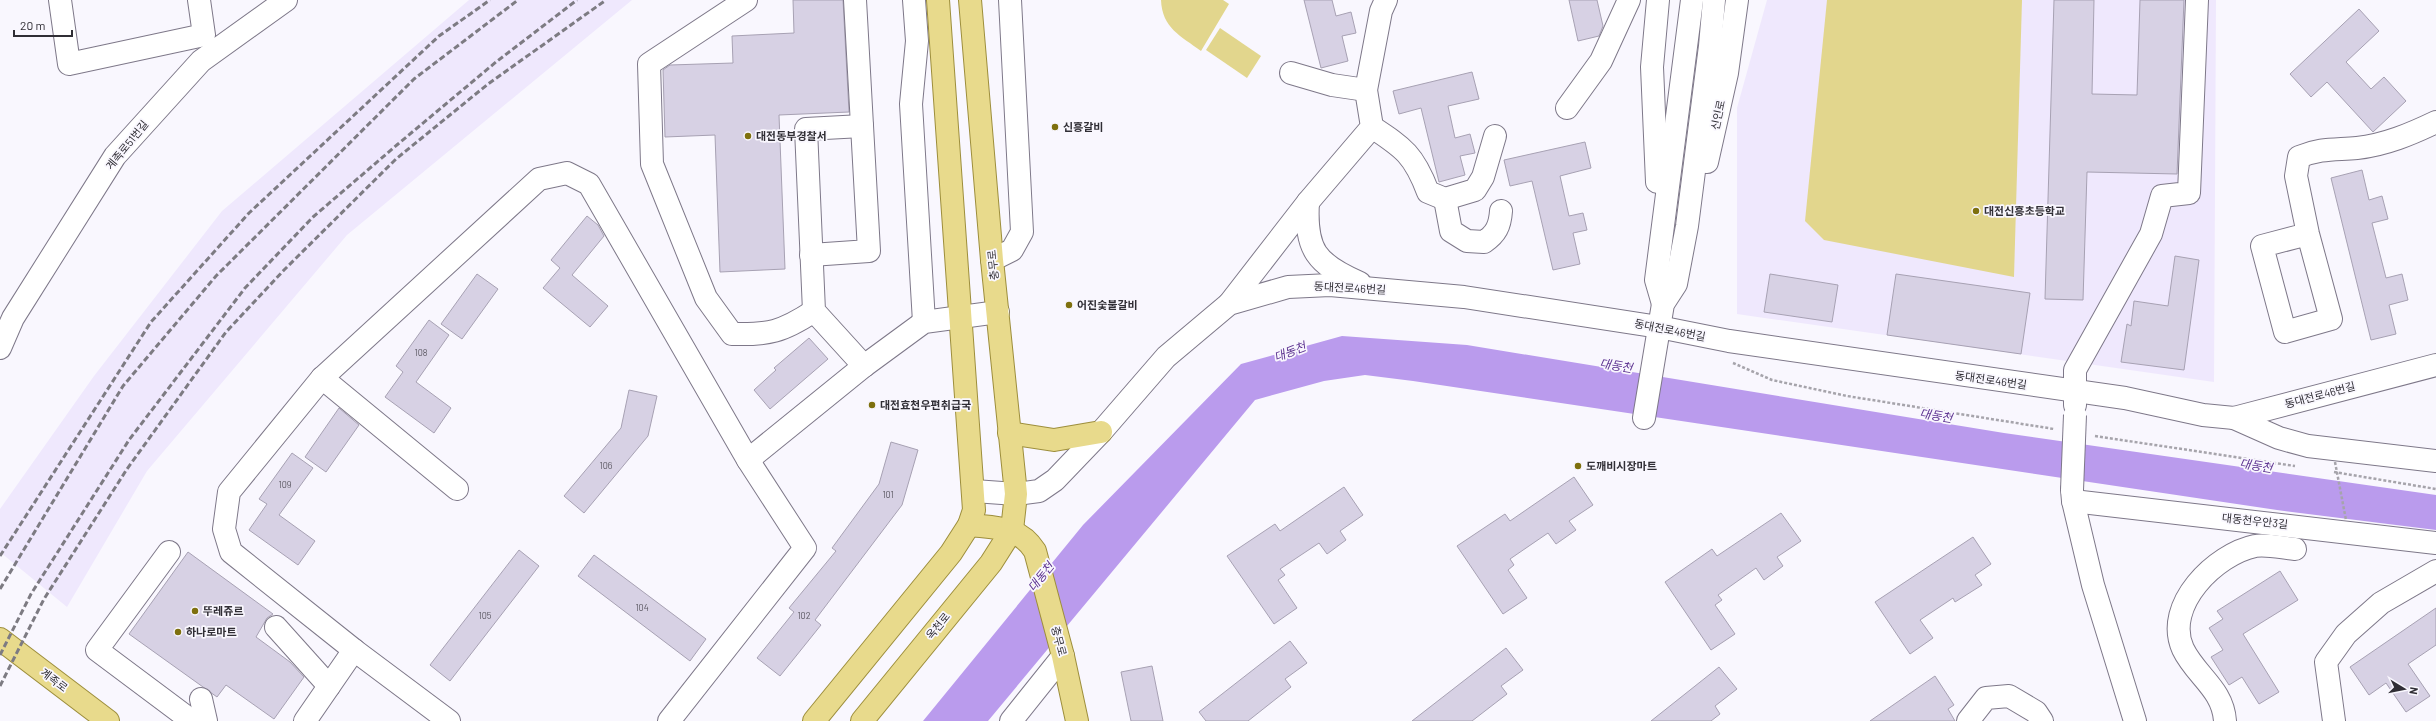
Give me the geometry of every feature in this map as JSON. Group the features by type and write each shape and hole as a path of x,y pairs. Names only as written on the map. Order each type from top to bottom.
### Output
{"main road":[{"path":"814,721 951,553 969,525 974,510 974,491 960,317 938,0"},
{"name":"충무로","path":"970,0 992,260 1016,494 1012,530 1028,540 1035,552 1063,656 1077,721"},
{"path":"1009,433 1054,440 1101,432"},
{"path":"969,525 1012,530"},
{"name":"옥천로","path":"862,721 992,563 1012,530"},
{"name":"계족로","path":"0,639 108,721"}],"street":[{"path":"60,0 69,64 204,35 199,0"},
{"name":"계족로51번길","path":"0,348 13,318 116,156 201,61 286,0"},
{"path":"746,0 649,64 652,164 706,298 732,334 762,334 789,327 814,311"},
{"path":"811,254 869,251 855,0"},
{"path":"914,0 918,41 911,104 924,322"},
{"path":"992,260 1012,250 1022,232 1010,0"},
{"path":"1386,0 1380,11 1366,90 1372,127 1404,148 1419,168 1428,192 1445,199 1475,190 1483,177 1495,136"},
{"path":"1567,108 1601,61 1629,0"},
{"name":"신인로","path":"1658,0 1652,66 1658,186 1663,229"},
{"name":"신인로","path":"1663,304 1656,280 1692,0"},
{"name":"신인로","path":"1644,418 1663,304 1676,284 1687,226 1710,46 1714,0"},
{"name":"신인로","path":"1687,226 1714,137 1727,73 1737,0"},
{"path":"2135,721 2093,585 2073,496 2076,392 2075,370 2151,234 2162,196 2189,193 2197,0"},
{"path":"1291,73 1332,85 1366,90"},
{"path":"2308,234 2296,176 2299,157 2316,150 2358,148 2403,137 2436,122"},
{"path":"862,126 806,129 814,311 864,366"},
{"path":"1230,304 1308,202 1372,127"},
{"path":"449,721 354,650 231,552 224,529 229,492 322,378 539,179 567,173 589,184 748,460 805,548 669,721"},
{"path":"1445,199 1452,231 1467,241 1484,242 1494,235 1500,223 1501,212"},
{"path":"1308,202 1306,229 1314,252 1336,272 1372,288"},
{"name":"동대전로46번길","path":"974,491 1016,494 1039,491 1055,480 1101,432 1166,358 1230,304 1288,287 1330,285 1464,297 1657,336 1752,345 2125,398 2203,415 2234,418 2436,365"},
{"path":"748,460 864,366 924,322 998,312"},
{"path":"322,378 457,490"},
{"path":"2234,418 2279,438 2308,446 2436,461"},
{"name":"대동천우안3길","path":"2073,496 2436,543"},
{"path":"2225,721 2224,707 2217,694 2197,670 2183,647 2180,626 2186,600 2205,573 2232,554 2256,546 2295,549"},
{"path":"169,552 97,650 192,721"},
{"path":"2334,721 2326,662 2346,634 2382,603 2436,571"},
{"path":"276,627 329,686"},
{"path":"305,721 354,650"},
{"path":"1011,721 1063,656"},
{"path":"1968,721 1986,698 2009,696 2036,712 2042,721"},
{"path":"201,699 206,721"}],"path":[{"path":"2335,462 2346,520"}],"shaded area":[{"path":"469,0 632,0 347,235 147,471 67,607 0,552 0,509 94,376 222,211"},
{"path":"1161,0 1223,0 1229,4 1201,51 1180,36 1169,24 1162,10"},
{"name":"대전신흥초등학교","path":"1767,0 2216,0 2214,382 1737,314 1737,108"},
{"path":"1827,0 2022,0 2014,277 1824,240 1805,221"},
{"path":"1220,28 1261,56 1247,78 1206,50"}],"water":[{"name":"대동천","path":"1342,336 1467,345 2004,433 2436,495 2436,530 2277,510 1365,375 1324,381 1255,400 988,721 923,721 1083,525 1241,364"}],"building":[{"name":"대전동부경찰서","path":"793,0 843,0 849,112 779,115 785,269 720,272 715,135 665,137 663,70 670,65 733,63 732,36 794,33"},
{"path":"1304,0 1332,0 1336,16 1351,12 1356,33 1342,36 1348,61 1321,68"},
{"path":"1569,0 1597,0 1603,26 1599,36 1578,41"},
{"path":"2054,0 2094,0 2092,94 2137,95 2140,0 2184,0 2177,174 2087,172 2083,300 2045,299"},
{"path":"2359,9 2379,31 2346,62 2371,89 2384,77 2406,101 2373,132 2327,82 2311,97 2290,74"},
{"path":"1472,72 1479,99 1448,106 1455,138 1470,134 1475,153 1460,156 1465,175 1439,182 1421,108 1399,114 1393,91"},
{"path":"1585,142 1591,168 1560,176 1569,216 1583,213 1587,230 1573,233 1580,264 1553,270 1532,181 1510,186 1504,160"},
{"path":"2362,170 2369,200 2382,196 2388,219 2372,223 2386,278 2402,274 2408,300 2389,305 2396,334 2371,340 2331,178"},
{"path":"587,216 598,225 604,236 572,275 608,306 590,327 543,288 560,268 551,260"},
{"path":"2175,256 2199,260 2184,370 2121,362 2127,324 2131,326 2134,301 2168,306"},
{"path":"477,274 498,289 462,339 441,324"},
{"path":"1770,274 1838,285 1832,322 1764,312"},
{"path":"1896,274 2030,293 2021,354 1887,335"},
{"path":"429,320 449,335 416,382 451,408 434,433 385,397 403,372 396,366"},
{"path":"809,338 828,359 770,409 754,390 776,370 774,368"},
{"path":"629,390 657,396 648,436 584,513 564,496 621,428"},
{"path":"339,408 359,425 326,472 305,457"},
{"path":"891,442 918,450 902,505 815,620 821,625 780,676 757,658 794,612 789,608 836,551 832,548 879,484"},
{"path":"292,453 313,468 279,515 315,541 298,565 249,530 267,504 259,499"},
{"path":"1574,477 1593,505 1569,521 1576,530 1556,544 1548,533 1510,559 1514,565 1508,570 1527,598 1503,614 1457,546 1505,514 1510,521"},
{"path":"1344,487 1363,515 1340,531 1346,540 1327,554 1319,543 1280,569 1285,575 1278,580 1297,608 1274,624 1227,556 1275,524 1280,531"},
{"path":"1781,513 1801,541 1777,557 1783,566 1764,580 1756,568 1718,595 1722,600 1715,605 1735,634 1711,650 1665,582 1712,549 1717,556"},
{"path":"1973,537 1991,564 1975,575 1982,585 1955,602 1953,598 1920,620 1933,638 1910,654 1875,602"},
{"path":"519,550 539,566 450,681 430,665"},
{"path":"188,552 273,614 267,618 256,637 290,662 304,677 274,719 226,685 217,697 129,634"},
{"path":"594,555 706,639 690,661 578,576"},
{"path":"2280,571 2298,600 2243,634 2279,692 2259,704 2242,677 2229,685 2211,657 2223,650 2209,628 2223,619 2217,611"},
{"path":"2436,608 2436,645 2408,664 2430,696 2406,712 2386,683 2369,695 2350,667"},
{"path":"1290,641 1307,663 1285,679 1291,687 1248,721 1206,721 1199,712"},
{"path":"1506,648 1523,670 1501,686 1507,694 1472,721 1412,721"},
{"path":"1152,666 1163,721 1131,721 1121,672"},
{"path":"1719,667 1737,689 1715,706 1720,714 1711,721 1651,721"},
{"path":"1935,676 1954,705 1948,709 1955,721 1870,721"}],"railway":[{"path":"0,556 151,322 249,213 439,36 490,0"},
{"path":"0,589 123,386 216,276 414,79 518,0"},
{"path":"0,655 31,594 129,440 245,288 313,217 496,62 577,0"},
{"path":"0,686 44,599 127,469 226,332 284,270 396,159 488,84 606,0"}],"place":[{"name":"신흥갈비","path":"1055,127"},
{"name":"대전동부경찰서","path":"748,136"},
{"name":"대전신흥초등학교","path":"1976,211"},
{"name":"어진숯불갈비","path":"1069,305"},
{"name":"대전효천우편취급국","path":"872,405"},
{"name":"도깨비시장마트","path":"1578,466"},
{"name":"뚜레쥬르","path":"195,611"},
{"name":"하나로마트","path":"178,632"}]}
